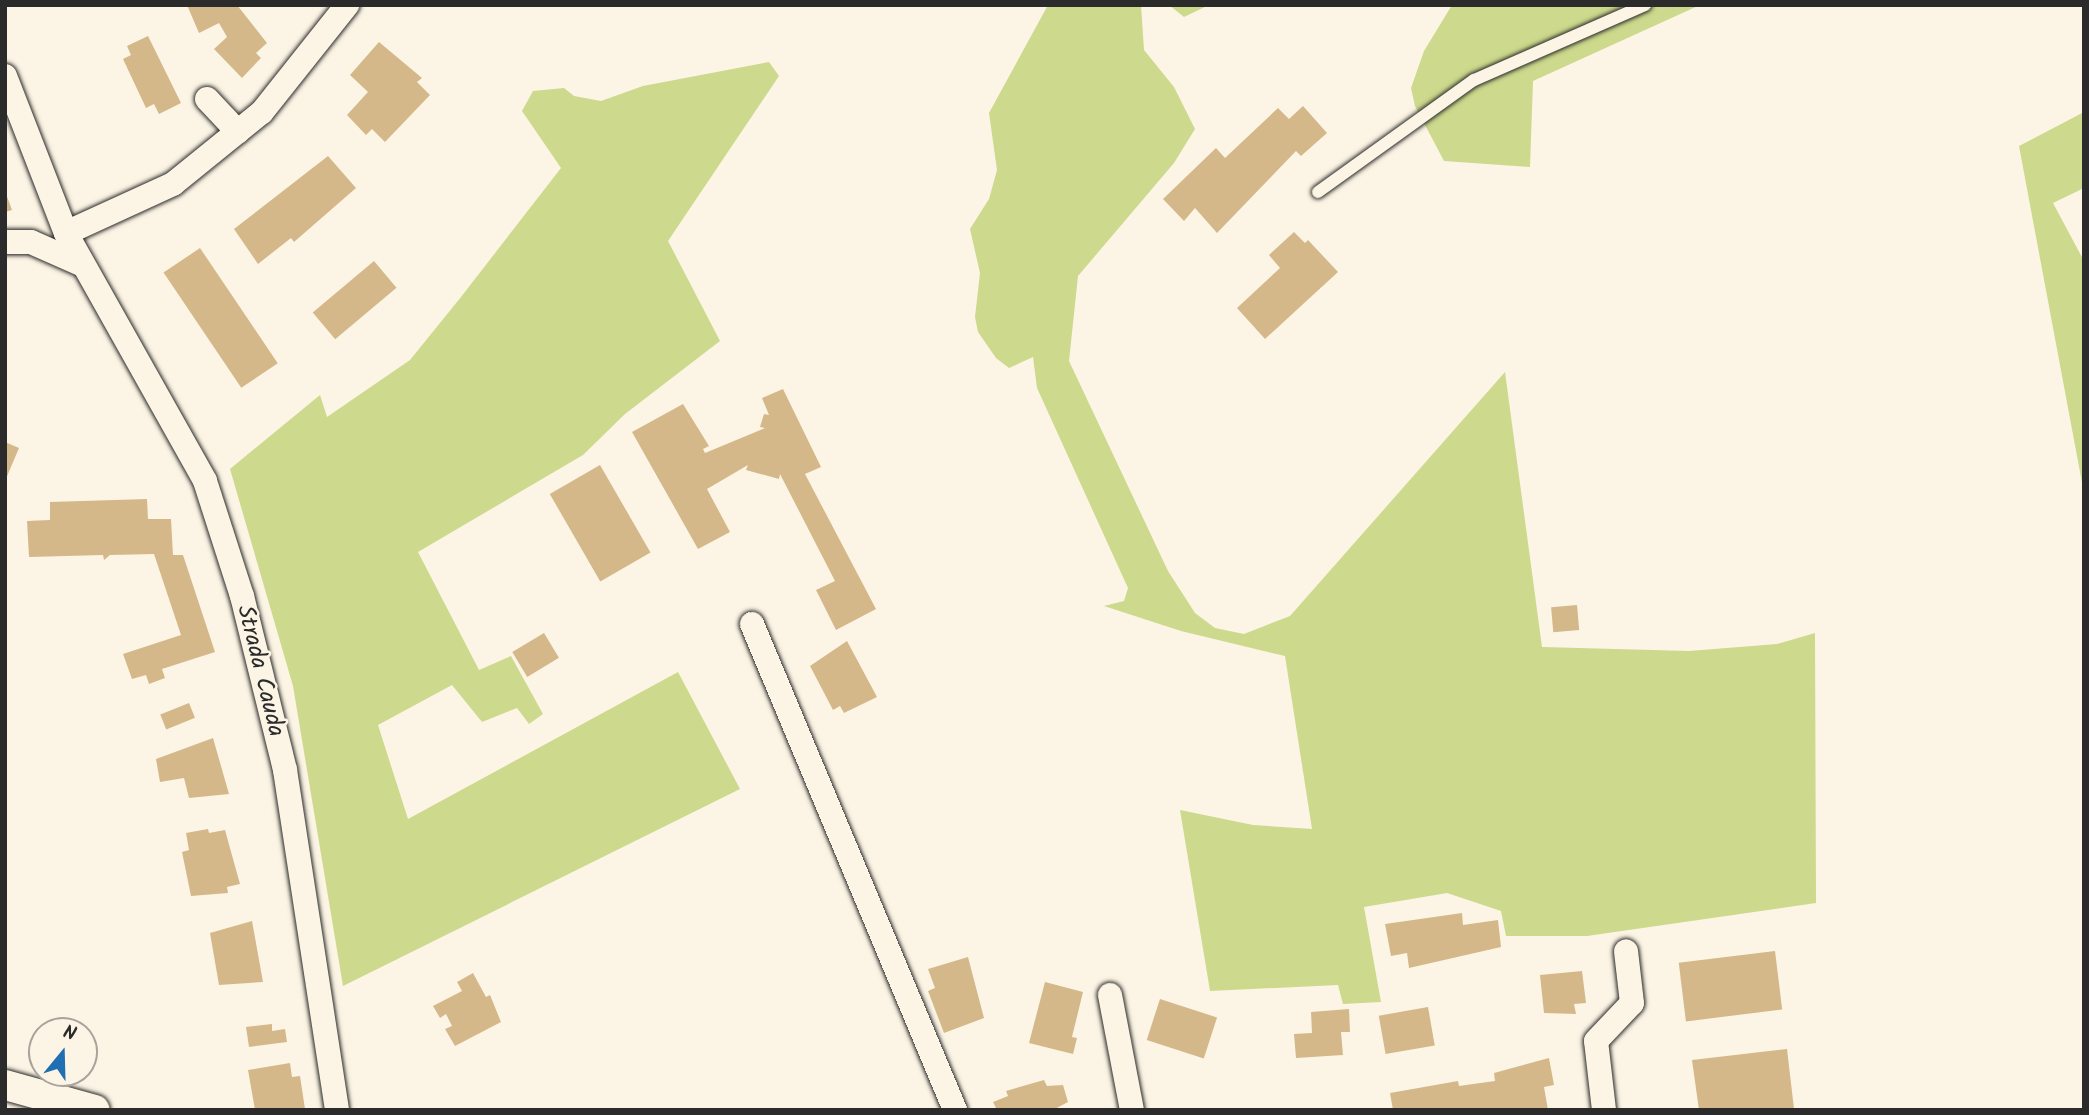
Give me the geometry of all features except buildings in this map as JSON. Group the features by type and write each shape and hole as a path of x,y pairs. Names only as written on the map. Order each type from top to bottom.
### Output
{"street":[{"path":"66,233 173,184 238,132 262,112 347,5"},
{"name":"Strada Cauda","path":"5,76 66,233 205,481 242,596 285,770 337,1110"},
{"path":"207,99 238,132"},
{"path":"5,242 31,242 83,265"},
{"path":"752,624 955,1110"},
{"path":"1604,1110 1596,1041 1632,1003 1626,951"},
{"path":"1110,995 1132,1110"},
{"path":"5,1085 95,1110"}],"lane":[{"path":"1318,192 1474,80 1645,5"}],"green space":[{"path":"1048,5 1141,5 1144,50 1174,87 1195,129 1174,163 1078,276 1069,361 1168,571 1195,613 1215,628 1244,634 1290,616 1505,372 1542,647 1689,651 1777,644 1815,633 1816,903 1587,936 1506,936 1501,911 1447,893 1364,907 1381,1002 1343,1004 1338,985 1210,991 1180,810 1253,825 1312,829 1285,656 1181,631 1104,606 1124,601 1128,588 1037,388 1033,357 1009,368 996,358 978,332 975,317 980,273 970,229 989,199 997,170 989,113"},
{"path":"1169,5 1209,5 1184,17"},
{"path":"1452,5 1700,5 1533,81 1530,167 1444,161 1415,106 1411,88 1424,51"},
{"path":"769,62 779,76 668,241 720,341 625,414 583,455 418,552 479,670 511,656 543,714 529,724 517,708 482,722 452,685 378,725 408,819 678,672 740,789 343,986 293,686 230,469 320,395 327,417 410,360 461,297 561,168 522,111 533,91 564,88 574,96 601,101 643,86"},
{"path":"2084,112 2084,188 2053,203 2084,261 2083,488 2019,146"}]}
